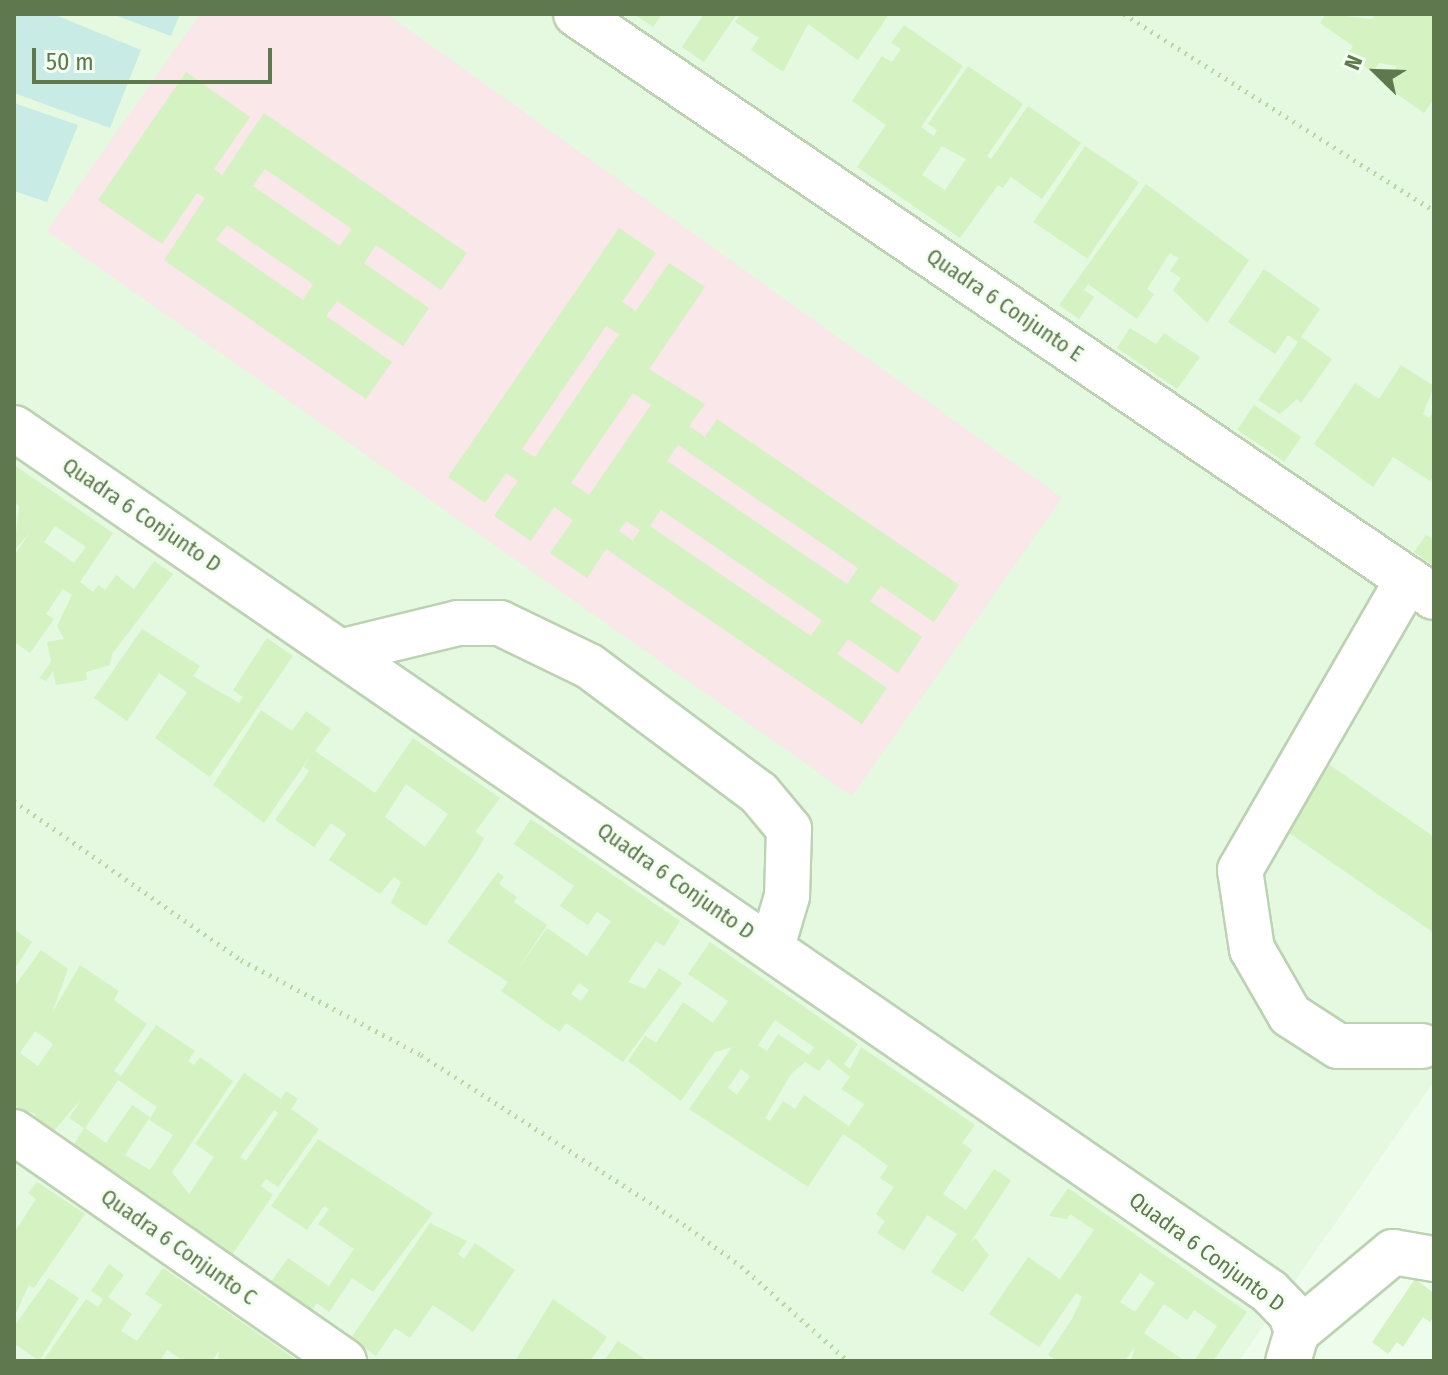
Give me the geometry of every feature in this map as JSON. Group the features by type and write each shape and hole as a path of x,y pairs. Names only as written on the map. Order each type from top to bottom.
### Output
{"street":[{"name":"Quadra 6 Conjunto E","path":"576,14 1421,588"},
{"name":"Quadra 6 Conjunto D","path":"14,428 343,651 1270,1292 1291,1314 1292,1347"},
{"path":"1421,588 1240,870 1252,949 1290,1015 1338,1046 1422,1046"},
{"path":"343,651 458,623 500,623 589,666 759,793 789,829 787,896 772,947"},
{"name":"Quadra 6 Conjunto C","path":"14,1132 344,1361"},
{"path":"1292,1347 1393,1252 1434,1259"}],"path":[{"path":"1124,14 1434,211"},
{"path":"14,801 241,960 421,1055 689,1228 784,1301 848,1361"}],"shaded area":[{"path":"14,14 1434,14 1434,1081 1239,1361 14,1361"},
{"path":"14,14 53,14 141,50 110,128 14,93"},
{"path":"112,14 180,14 171,36"},
{"path":"200,14 387,14 1062,498 852,796 47,231"},
{"path":"14,103 78,125 47,202 14,191"}],"building":[{"path":"634,14 662,14 653,27"},
{"path":"704,14 737,14 704,62 682,47"},
{"path":"740,14 889,14 858,60 808,24 783,72 751,50 759,38 735,22"},
{"path":"1326,14 1372,19 1375,14 1434,14 1434,99 1424,113 1384,85 1397,66 1379,63 1373,72 1347,55 1353,46 1320,23"},
{"path":"904,25 963,66 921,127 934,136 937,130 928,124 968,66 1023,104 987,156 991,159 1028,106 1081,143 1042,199 1011,177 1003,188 998,185 960,238 857,167 886,125 852,101 882,56 892,62 901,49 891,43","holes":["942,146 966,159 945,190 922,175"]},
{"path":"186,72 250,117 214,169 222,175 264,113 467,253 441,290 376,245 364,263 429,308 403,346 337,301 326,316 392,362 366,399 164,260 205,198 197,193 162,244 98,200","holes":["265,169 352,229 340,246 253,186","227,225 313,284 303,300 216,240"]},
{"path":"1085,146 1139,182 1087,259 1034,222"},
{"path":"1146,184 1249,260 1207,323 1173,290 1181,278 1170,271 1179,258 1170,253 1147,289 1154,294 1137,319 1088,284 1084,290 1094,297 1079,319 1059,305"},
{"path":"619,228 656,253 622,302 636,311 669,263 705,287 649,369 705,404 689,426 705,437 717,419 959,585 934,622 881,586 870,601 922,637 898,673 848,639 837,654 887,688 862,724 606,549 587,578 550,553 573,520 554,507 531,541 494,516 518,481 506,473 485,503 448,477","holes":["606,326 619,334 535,457 522,449","633,393 651,405 589,495 571,483","678,445 858,568 847,584 667,461","661,510 822,620 811,636 650,526","626,521 640,530 633,541 619,531"]},
{"path":"1264,269 1320,309 1301,337 1332,359 1301,403 1297,399 1280,414 1258,400 1298,342 1288,335 1275,354 1228,322"},
{"path":"1130,328 1156,344 1164,333 1200,357 1177,389 1117,348"},
{"path":"1401,365 1434,386 1423,414 1429,418 1434,410 1434,475 1430,481 1393,457 1373,487 1314,444 1355,383 1379,399"},
{"path":"1254,405 1301,437 1284,462 1237,430"},
{"path":"14,465 113,533 80,582 93,592 98,585 105,590 116,575 134,589 154,561 173,574 112,654 110,665 86,672 87,680 56,685 53,671 46,681 39,678 51,662 47,642 64,639 57,626 72,595 63,589 46,614 54,619 30,653 14,642 14,556 30,532 14,551 19,506 14,502","holes":["55,526 86,547 74,563 44,542"]},
{"path":"1426,535 1434,540 1434,566 1414,552"},
{"path":"142,629 200,666 193,676 239,703 243,697 233,690 267,638 293,656 210,777 155,738 187,692 159,673 127,721 94,698"},
{"path":"261,710 292,731 306,711 331,729 315,751 375,793 413,738 500,798 475,832 484,838 477,851 426,926 391,903 401,882 394,877 380,894 329,860 346,834 331,823 314,847 275,820 309,771 304,767 311,755 264,823 213,785","holes":["406,784 448,814 425,847 385,817"]},
{"path":"1327,763 1434,837 1434,933 1282,828"},
{"path":"531,819 680,921 664,946 656,941 628,982 645,989 659,968 682,983 623,1062 566,1023 560,1032 501,991 508,982 447,942 498,872 504,877 499,884 517,897 514,902 547,925 513,977 547,928 587,956 611,921 597,912 588,925 560,906 574,886 514,844","holes":["579,983 589,990 581,1001 571,994"]},
{"path":"14,929 32,942 14,970"},
{"path":"710,942 858,1044 844,1064 850,1069 861,1047 975,1125 962,1143 972,1150 943,1194 966,1210 994,1169 1011,1180 970,1243 975,1238 989,1255 963,1292 931,1272 957,1234 927,1215 904,1251 877,1233 885,1221 876,1214 894,1187 880,1178 888,1166 854,1141 843,1134 808,1187 689,1109 732,1047 715,1052 681,1101 628,1061 645,1036 656,1043 683,1002 713,1023 728,1001 688,974","holes":["775,1020 814,1047 809,1055 778,1034 767,1051 758,1045","828,1059 850,1077 841,1089 864,1104 849,1126 804,1095 795,1109 783,1101 770,1121 765,1118 791,1074 805,1062 819,1071","741,1069 750,1076 737,1095 728,1088"]},
{"path":"41,950 68,969 52,1013 80,965 119,991 114,1000 147,1024 114,1071 121,1076 156,1025 195,1051 188,1061 194,1065 200,1057 233,1081 172,1172 189,1194 214,1157 195,1144 244,1073 281,1099 286,1091 298,1099 291,1109 319,1129 278,1187 266,1179 261,1186 273,1195 231,1256 72,1147 84,1128 69,1118 82,1098 52,1133 32,1119 36,1114 14,1107 14,987","holes":["35,1031 53,1044 38,1066 20,1053","118,1080 157,1107 149,1120 173,1135 150,1170 125,1155 150,1117 132,1105 106,1143 85,1128","274,1110 278,1113 246,1161 240,1157"]},
{"path":"318,1139 433,1213 373,1292 352,1278 329,1312 317,1303 311,1311 270,1283 288,1258 329,1286 354,1249 318,1224 329,1209 324,1206 307,1230 271,1206"},
{"path":"37,1182 85,1214 34,1288 29,1285 14,1317 14,1233 36,1199 28,1193"},
{"path":"1068,1188 1247,1312 1213,1361 1194,1361 1217,1326 1194,1310 1187,1320 1164,1304 1144,1333 1185,1361 1131,1361 1135,1346 1125,1361 1057,1361 1048,1355 1072,1319 1082,1297 1076,1293 1039,1347 989,1314 1028,1257 1060,1279 1094,1230 1070,1214 1067,1219 1049,1216","holes":["1140,1273 1155,1283 1135,1312 1120,1302"]},
{"path":"430,1223 467,1241 458,1254 464,1259 475,1243 515,1270 473,1332 433,1305 410,1338 395,1328 376,1356 351,1338"},
{"path":"109,1264 124,1275 108,1297 132,1314 121,1331 137,1341 162,1305 145,1294 163,1268 298,1361 218,1361 219,1351 212,1361 184,1361 167,1350 160,1361 43,1361 86,1299 98,1307 103,1299 91,1291"},
{"path":"49,1278 79,1298 39,1361 14,1343 14,1326"},
{"path":"1415,1279 1434,1293 1434,1316 1430,1322 1423,1317 1403,1347 1397,1342 1388,1354 1372,1342"},
{"path":"553,1299 607,1337 590,1361 515,1361"},
{"path":"618,1341 648,1361 604,1361"}]}
